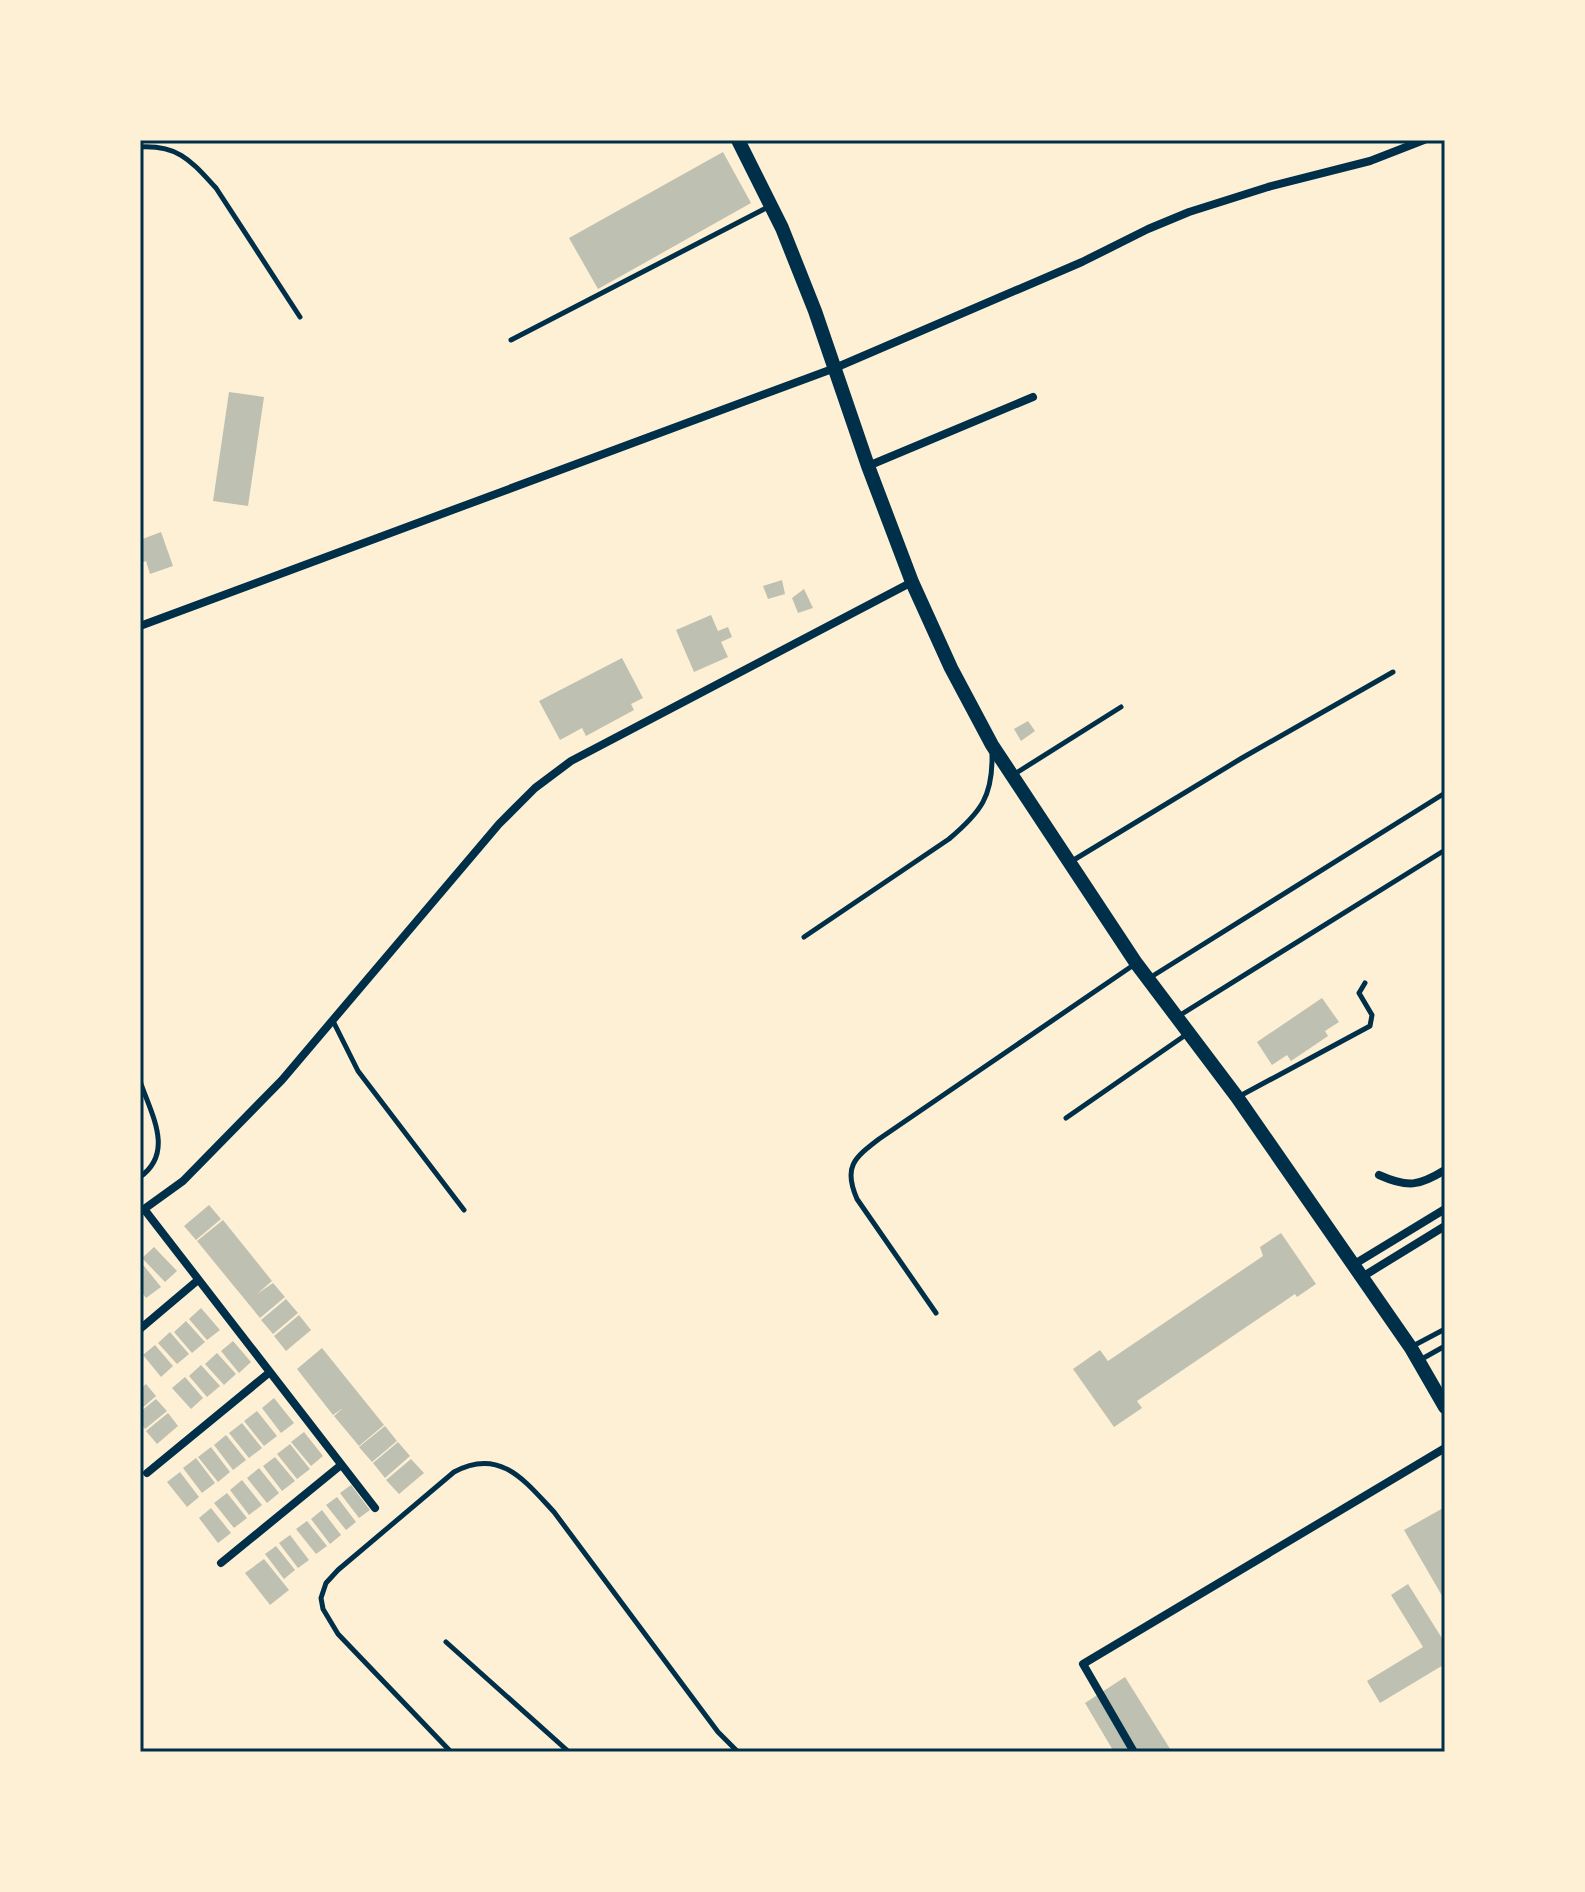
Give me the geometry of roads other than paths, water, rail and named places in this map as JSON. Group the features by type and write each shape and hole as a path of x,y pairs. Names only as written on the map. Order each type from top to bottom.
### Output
{"main road":[{"path":"738,140 771,206 815,311 912,582 951,668 992,745 1136,963 1237,1097 1411,1348 1445,1407"}],"street":[{"path":"140,626 835,368 1068,268 1189,212 1268,187 1370,161 1424,140"},
{"path":"868,466 1033,397"},
{"path":"375,1508 141,1209 183,1181 282,1080 499,824 535,788 571,761 912,582"},
{"path":"1379,1175 1397,1183 1412,1184 1426,1182 1445,1170"},
{"path":"1358,1271 1445,1209"},
{"path":"1358,1271 1445,1226"},
{"path":"140,1329 198,1280"},
{"path":"147,1473 270,1372"},
{"path":"1134,1752 1083,1664 1445,1448"},
{"path":"221,1563 341,1465"}],"lane":[{"path":"140,147 160,146 182,155 216,188 300,317"},
{"path":"511,340 771,206"},
{"path":"1068,863 1393,672"},
{"path":"1012,776 1121,707"},
{"path":"804,937 971,821 986,799 992,777 992,745"},
{"path":"1148,979 1445,793"},
{"path":"1177,1017 1445,850"},
{"path":"936,1313 857,1199 849,1181 853,1162 879,1139 1136,963"},
{"path":"1237,1097 1370,1026 1372,1015 1359,993 1365,983"},
{"path":"332,1020 358,1071 464,1210"},
{"path":"1066,1118 1187,1033"},
{"path":"140,1081 161,1141 153,1168 140,1177"},
{"path":"1411,1348 1445,1329"},
{"path":"1419,1361 1445,1346"},
{"path":"451,1752 338,1634 323,1609 321,1598 326,1583 338,1570 454,1472 469,1464 490,1462 508,1468 554,1512 718,1732 738,1752"},
{"path":"446,1642 569,1752"}]}
